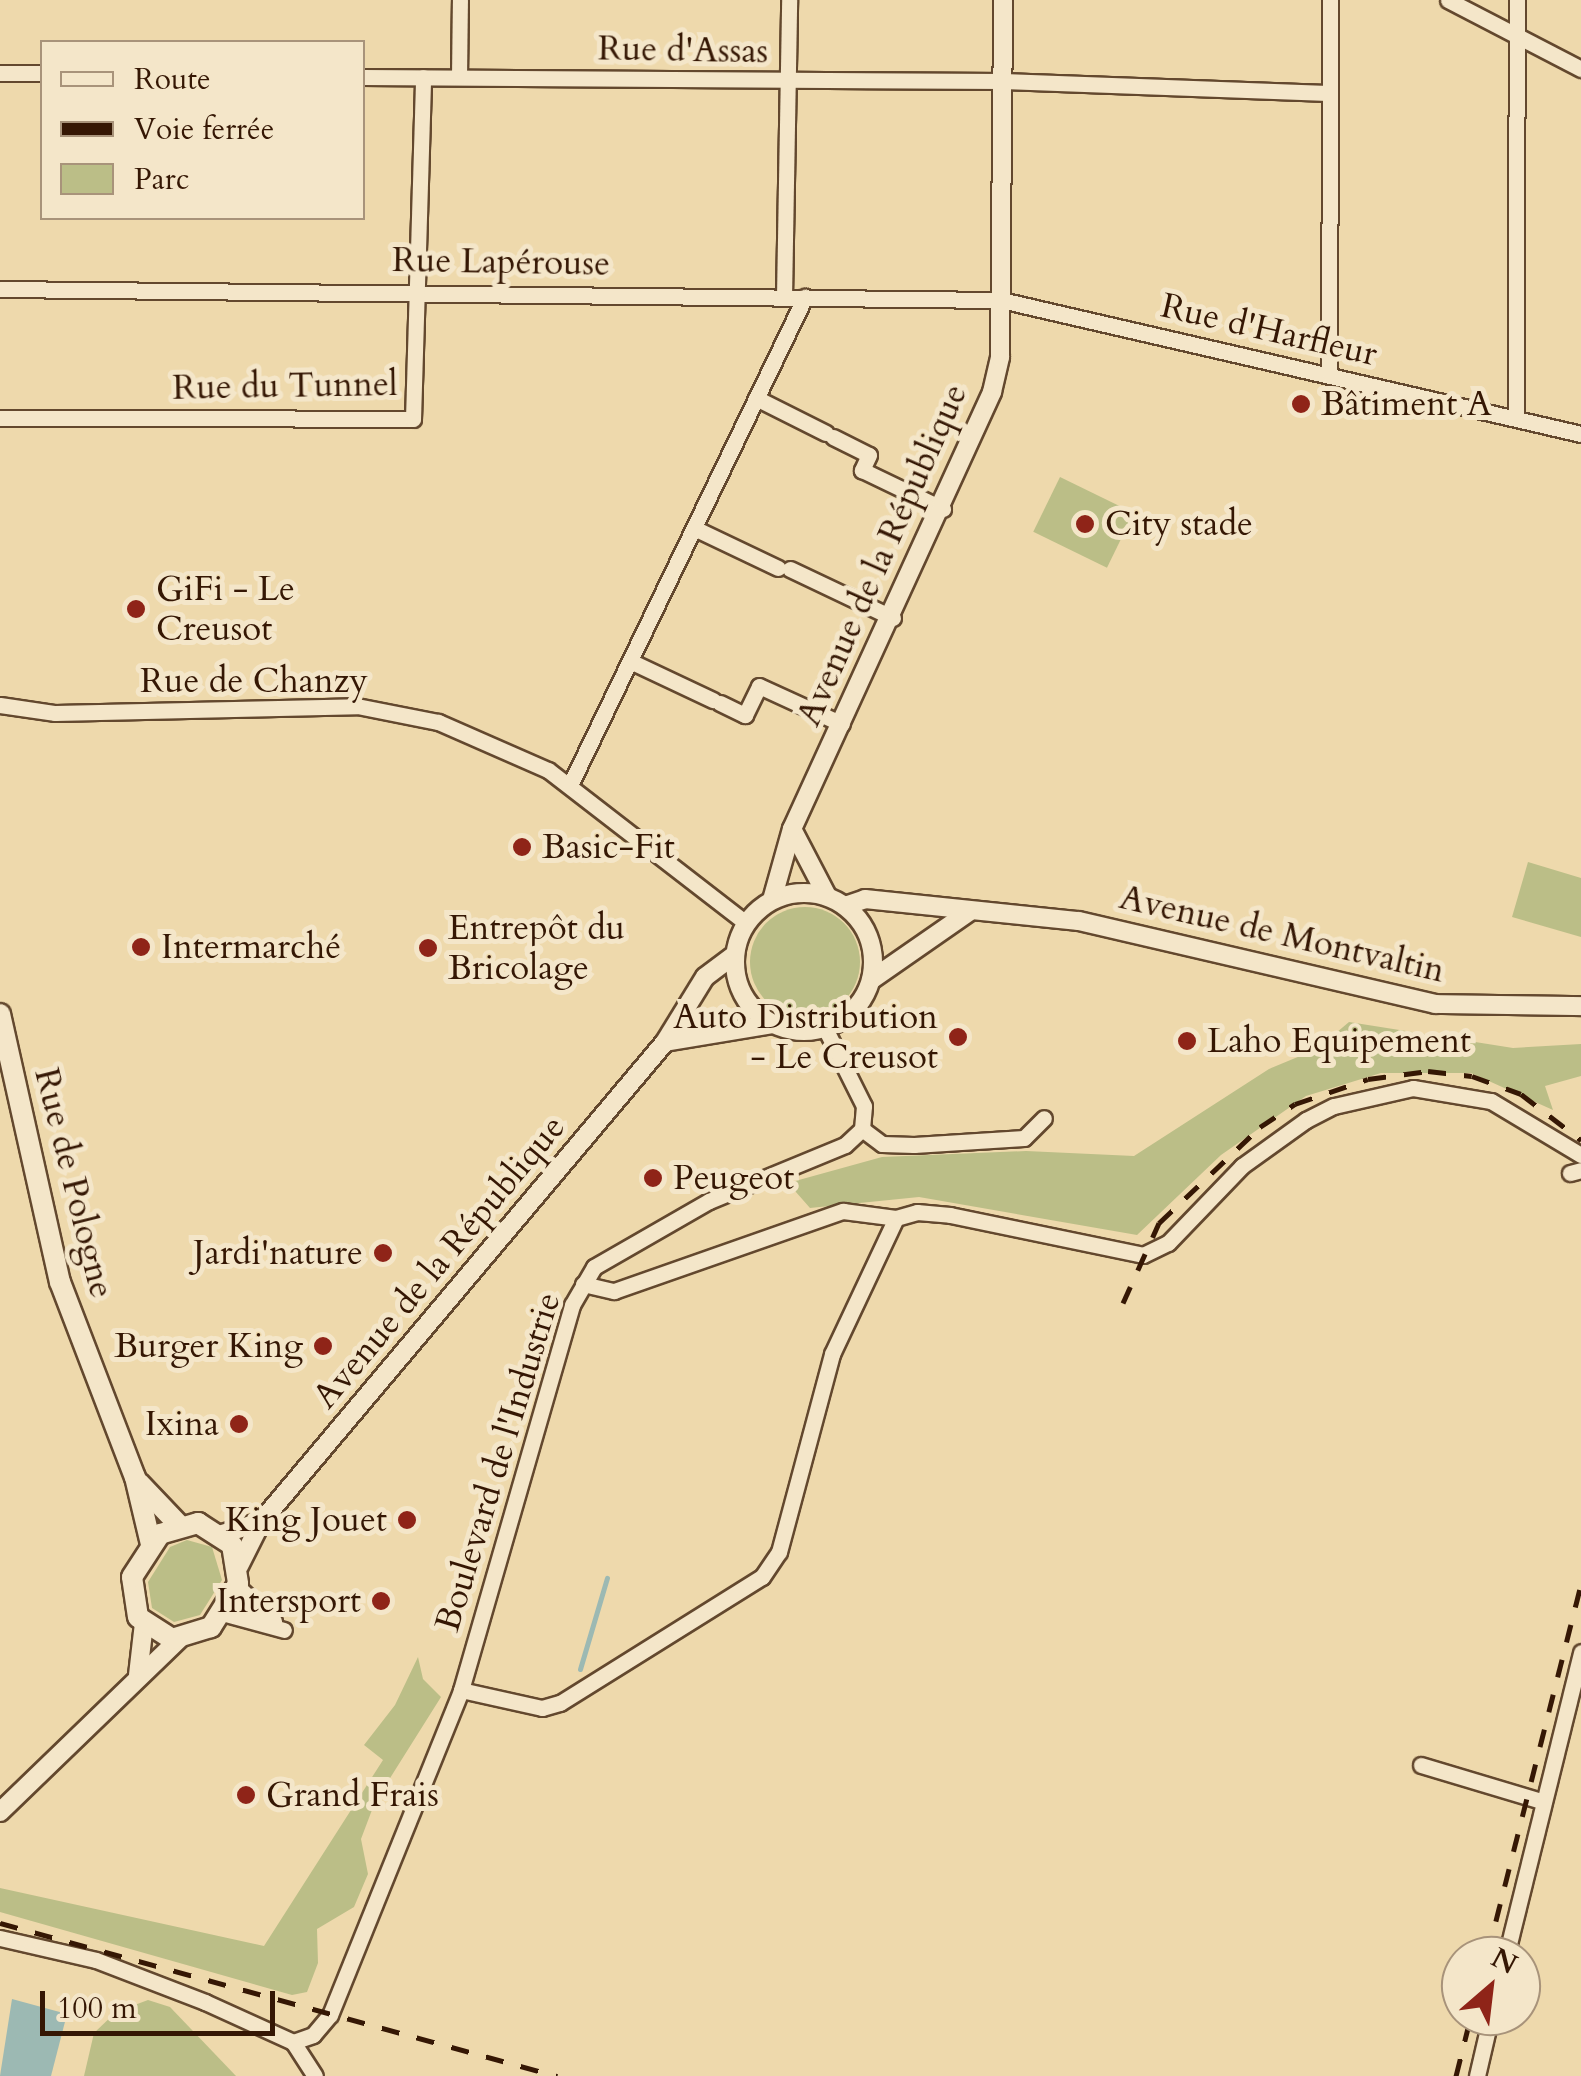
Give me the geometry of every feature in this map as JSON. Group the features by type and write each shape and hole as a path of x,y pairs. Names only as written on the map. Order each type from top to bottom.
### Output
{"main road":[{"name":"Rue de Pologne","path":"0,1014 60,1282 134,1478 151,1544"},
{"name":"Rue de Pologne","path":"134,1478 179,1524"},
{"path":"198,1523 222,1534 238,1576 222,1612 199,1634 179,1639 144,1623 130,1590 151,1544 179,1524 198,1523"}],"street":[{"path":"459,78 460,0"},
{"path":"784,296 789,0"},
{"name":"Avenue de la République","path":"772,900 792,829 893,618 992,392 1001,300 1003,0"},
{"path":"1329,373 1330,0"},
{"path":"1448,0 1581,69"},
{"path":"1516,0 1516,418"},
{"path":"0,73 40,73"},
{"name":"Rue d'Assas","path":"365,76 1003,81 1328,93"},
{"name":"Rue du Tunnel","path":"0,418 413,419 423,77"},
{"name":"Rue Lapérouse","path":"0,289 1001,300"},
{"path":"570,786 805,297"},
{"name":"Rue d'Harfleur","path":"1001,300 1581,434"},
{"path":"756,398 869,455 862,470 943,508"},
{"path":"694,528 893,618"},
{"path":"630,661 744,715 758,686 842,724"},
{"name":"Rue de Chanzy","path":"0,704 55,713 357,706 474,736 570,786 746,923"},
{"path":"792,829 826,896"},
{"path":"665,1042 772,1024 826,1028 862,1001 871,980 870,939 845,906 826,896 772,900 746,923 734,955 742,995 772,1024"},
{"name":"Avenue de Montvaltin","path":"845,906 864,899 1079,921 1435,1004 1581,1006"},
{"path":"871,980 968,912"},
{"name":"Avenue de la République","path":"238,1576 260,1522 665,1042 705,977 734,955"},
{"path":"826,1028 864,1106 862,1129 882,1144 914,1146 1024,1138 1044,1118"},
{"path":"584,1284 614,1291 844,1211 896,1218 917,1212 950,1215 1143,1255 1168,1243 1242,1166 1306,1120 1334,1106 1413,1088 1491,1101 1581,1155"},
{"name":"Boulevard de l'Industrie","path":"292,2042 314,2035 330,2015 461,1690 572,1305 594,1267 709,1201 844,1145 862,1129"},
{"path":"461,1690 542,1708 560,1703 762,1577 779,1552 832,1354 896,1218"},
{"path":"222,1534 260,1522"},
{"path":"222,1612 284,1630 238,1576"},
{"path":"138,1676 144,1623"},
{"path":"0,1812 179,1639"},
{"path":"1511,1936 1581,1652"},
{"path":"1421,1765 1544,1802"},
{"path":"0,1938 96,1960 292,2042 315,2076"},
{"path":"1477,2076 1487,2036"}],"green space":[{"name":"City stade","path":"1060,477 1134,513 1107,568 1033,532"},
{"path":"1528,862 1581,878 1581,937 1512,917"},
{"path":"805,907 826,911 844,923 856,941 860,962 856,983 844,1001 826,1013 805,1017 784,1013 766,1001 754,983 750,962 754,941 766,923 784,911"},
{"path":"1349,1022 1513,1048 1581,1044 1581,1076 1545,1086 1553,1110 1471,1073 1381,1073 1306,1096 1221,1155 1137,1235 919,1197 810,1208 788,1183 882,1157 1026,1151 1134,1156 1269,1069 1317,1049"},
{"path":"187,1540 212,1547 222,1580 200,1615 174,1622 152,1608 148,1582 170,1547"},
{"path":"418,1657 423,1679 441,1697 375,1802 361,1839 368,1874 354,1907 317,1929 318,1963 307,1992 292,1995 0,1912 0,1888 264,1946 383,1760 364,1745 395,1705"},
{"path":"148,2000 170,2007 236,2076 84,2076 94,2033 116,2012"}],"water":[{"path":"12,1999 67,2014 51,2076 0,2076"}],"waterway":[{"path":"580,1669 607,1578"}],"railway":[{"path":"1123,1303 1159,1223 1260,1127 1295,1104 1368,1079 1428,1071 1472,1076 1521,1094 1581,1140"},
{"path":"1492,1936 1581,1585"},
{"path":"0,1923 557,2076"},
{"path":"1456,2076 1466,2036"}],"place":[{"name":"Bâtiment A","path":"1301,404"},
{"name":"City stade","path":"1085,524"},
{"name":"GiFi - Le Creusot","path":"136,609"},
{"name":"Basic-Fit","path":"522,847"},
{"name":"Intermarché","path":"141,947"},
{"name":"Entrepôt du Bricolage","path":"428,948"},
{"name":"Auto Distribution - Le Creusot","path":"958,1037"},
{"name":"Laho Equipement","path":"1187,1041"},
{"name":"Peugeot","path":"653,1178"},
{"name":"Jardi'nature","path":"383,1253"},
{"name":"Burger King","path":"323,1346"},
{"name":"Ixina","path":"239,1424"},
{"name":"King Jouet","path":"407,1520"},
{"name":"Intersport","path":"381,1601"},
{"name":"Grand Frais","path":"246,1795"}]}
